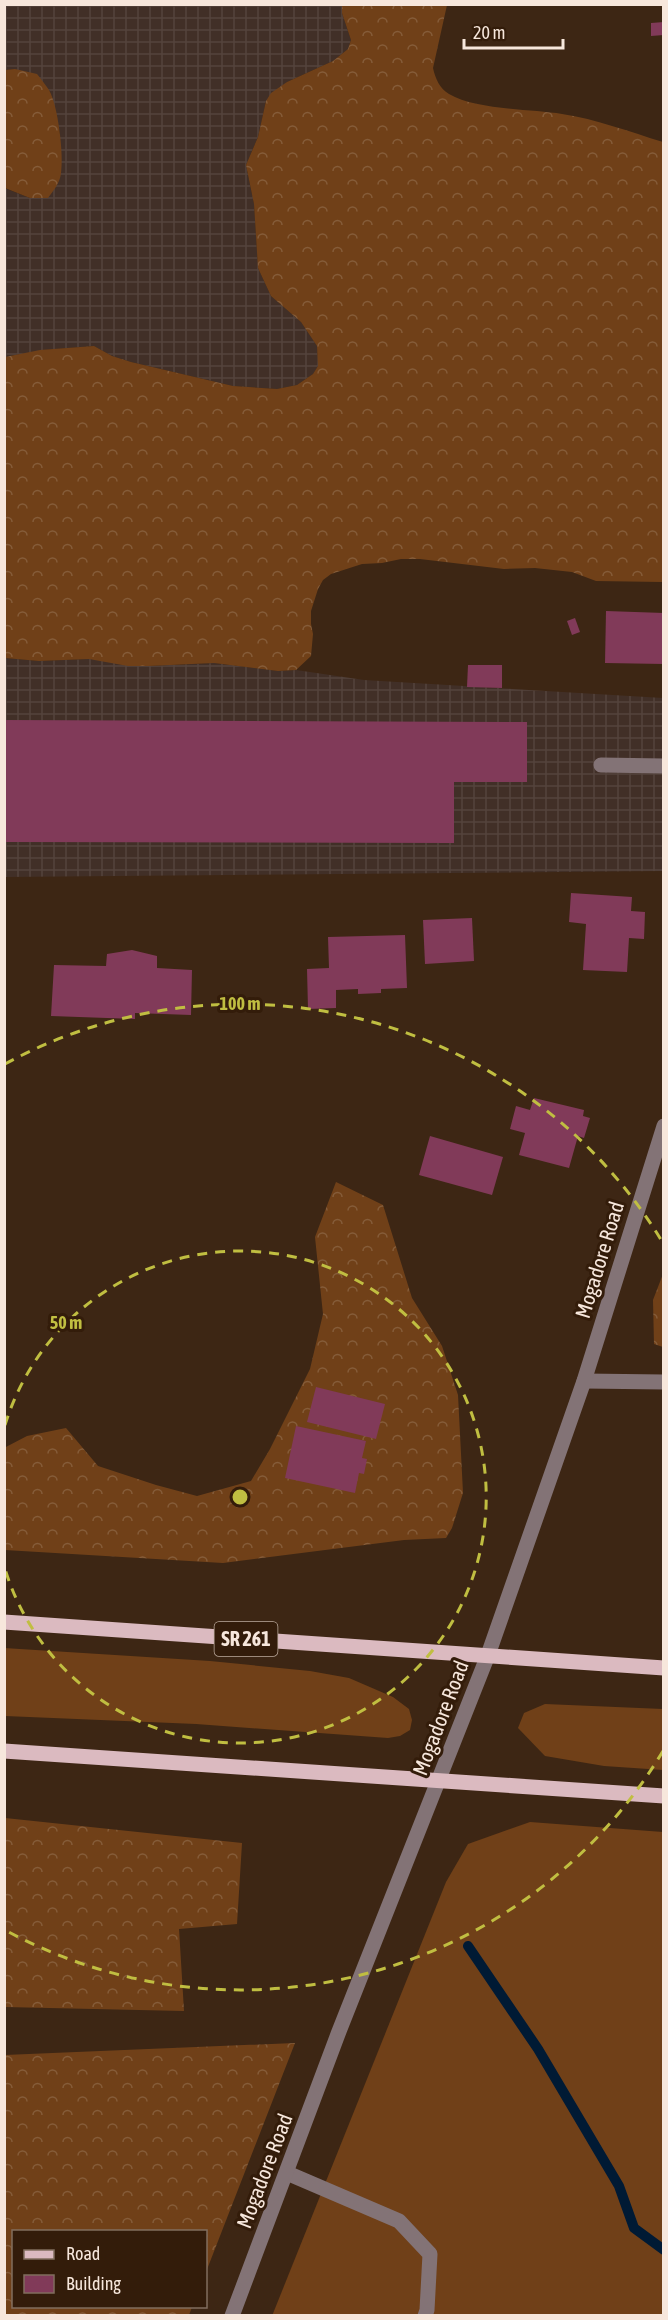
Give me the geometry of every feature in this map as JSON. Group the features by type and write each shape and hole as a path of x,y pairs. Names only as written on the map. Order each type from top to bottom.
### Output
{"main road":[{"name":"SR 261","path":"4,1622 663,1668"},
{"path":"4,1751 663,1796"}],"street":[{"path":"601,765 663,766"},
{"name":"Mogadore Road","path":"232,2316 338,2034 488,1656 584,1381 663,1126"},
{"path":"584,1381 663,1382"},
{"path":"287,2173 399,2221 430,2254 425,2316"}],"shaded area":[{"path":"5,5 342,5 342,13 351,40 348,49 333,61 287,82 266,101 258,137 246,165 254,204 258,268 271,296 301,322 317,346 318,366 313,374 297,385 277,389 233,386 131,362 112,356 94,346 43,350 5,357 4,188 30,198 60,133 50,91 15,69 5,70"},
{"path":"4,658 39,661 89,659 148,666 214,663 278,671 296,670 364,680 663,698 663,871 5,877"}],"green space":[{"path":"342,5 447,5 433,68 438,83 449,94 488,106 587,119 663,142 663,582 596,581 572,572 535,568 504,569 420,559 401,559 362,564 331,574 323,580 311,611 313,634 311,656 296,670 278,671 214,663 128,666 89,659 39,661 5,658 5,357 40,350 94,346 112,356 131,362 233,386 277,389 297,385 313,374 318,366 317,346 301,322 271,296 258,268 254,204 246,165 258,137 266,101 271,93 287,82 333,61 348,49 351,40 342,13"},
{"path":"15,69 37,74 49,90 55,107 60,130 62,165 59,180 48,198 30,198 5,188 5,70"},
{"path":"336,1182 383,1205 412,1298 442,1346 458,1395 463,1493 452,1528 446,1538 404,1540 223,1563 5,1550 4,1448 27,1436 66,1428 98,1466 197,1496 251,1481 270,1449 310,1369 323,1314 315,1237"},
{"path":"663,1274 664,1347 654,1344 653,1300"},
{"path":"4,1648 210,1661 310,1671 349,1678 393,1697 409,1709 412,1720 410,1730 400,1736 388,1738 196,1724 5,1716"},
{"path":"545,1704 663,1709 663,1770 604,1766 545,1756 518,1728 524,1713"},
{"path":"5,1818 242,1843 237,1924 179,1929 184,2011 5,2007"},
{"path":"530,1822 663,1832 663,2315 272,2316 446,1882 468,1844"},
{"path":"295,2043 207,2269 207,2230 12,2230 12,2308 192,2308 189,2315 5,2315 5,2055"}],"building":[{"path":"664,22 664,35 651,36 651,23"},
{"path":"606,611 664,613 664,664 605,663"},
{"path":"575,618 580,632 572,635 567,621"},
{"path":"468,665 502,665 502,688 467,687"},
{"path":"4,720 527,722 527,782 454,782 454,843 4,842"},
{"path":"571,893 632,897 631,911 645,912 644,939 629,938 627,972 583,970 586,924 569,922"},
{"path":"472,918 474,961 425,964 423,920"},
{"path":"405,935 407,988 381,989 381,993 358,994 358,989 336,990 336,1008 308,1009 307,969 329,968 328,937"},
{"path":"132,950 157,956 157,968 192,970 191,1015 135,1013 135,1019 51,1016 54,965 106,966 107,954"},
{"path":"534,1098 584,1110 583,1116 590,1118 584,1138 578,1136 569,1168 519,1155 525,1133 510,1129 516,1106 530,1110"},
{"path":"430,1136 503,1157 492,1195 419,1175"},
{"path":"316,1387 385,1404 376,1439 307,1422"},
{"path":"296,1426 366,1441 362,1458 367,1459 364,1474 359,1473 355,1493 285,1478"}],"waterway":[{"path":"468,1946 538,2049 619,2186 634,2228 664,2250"}]}
